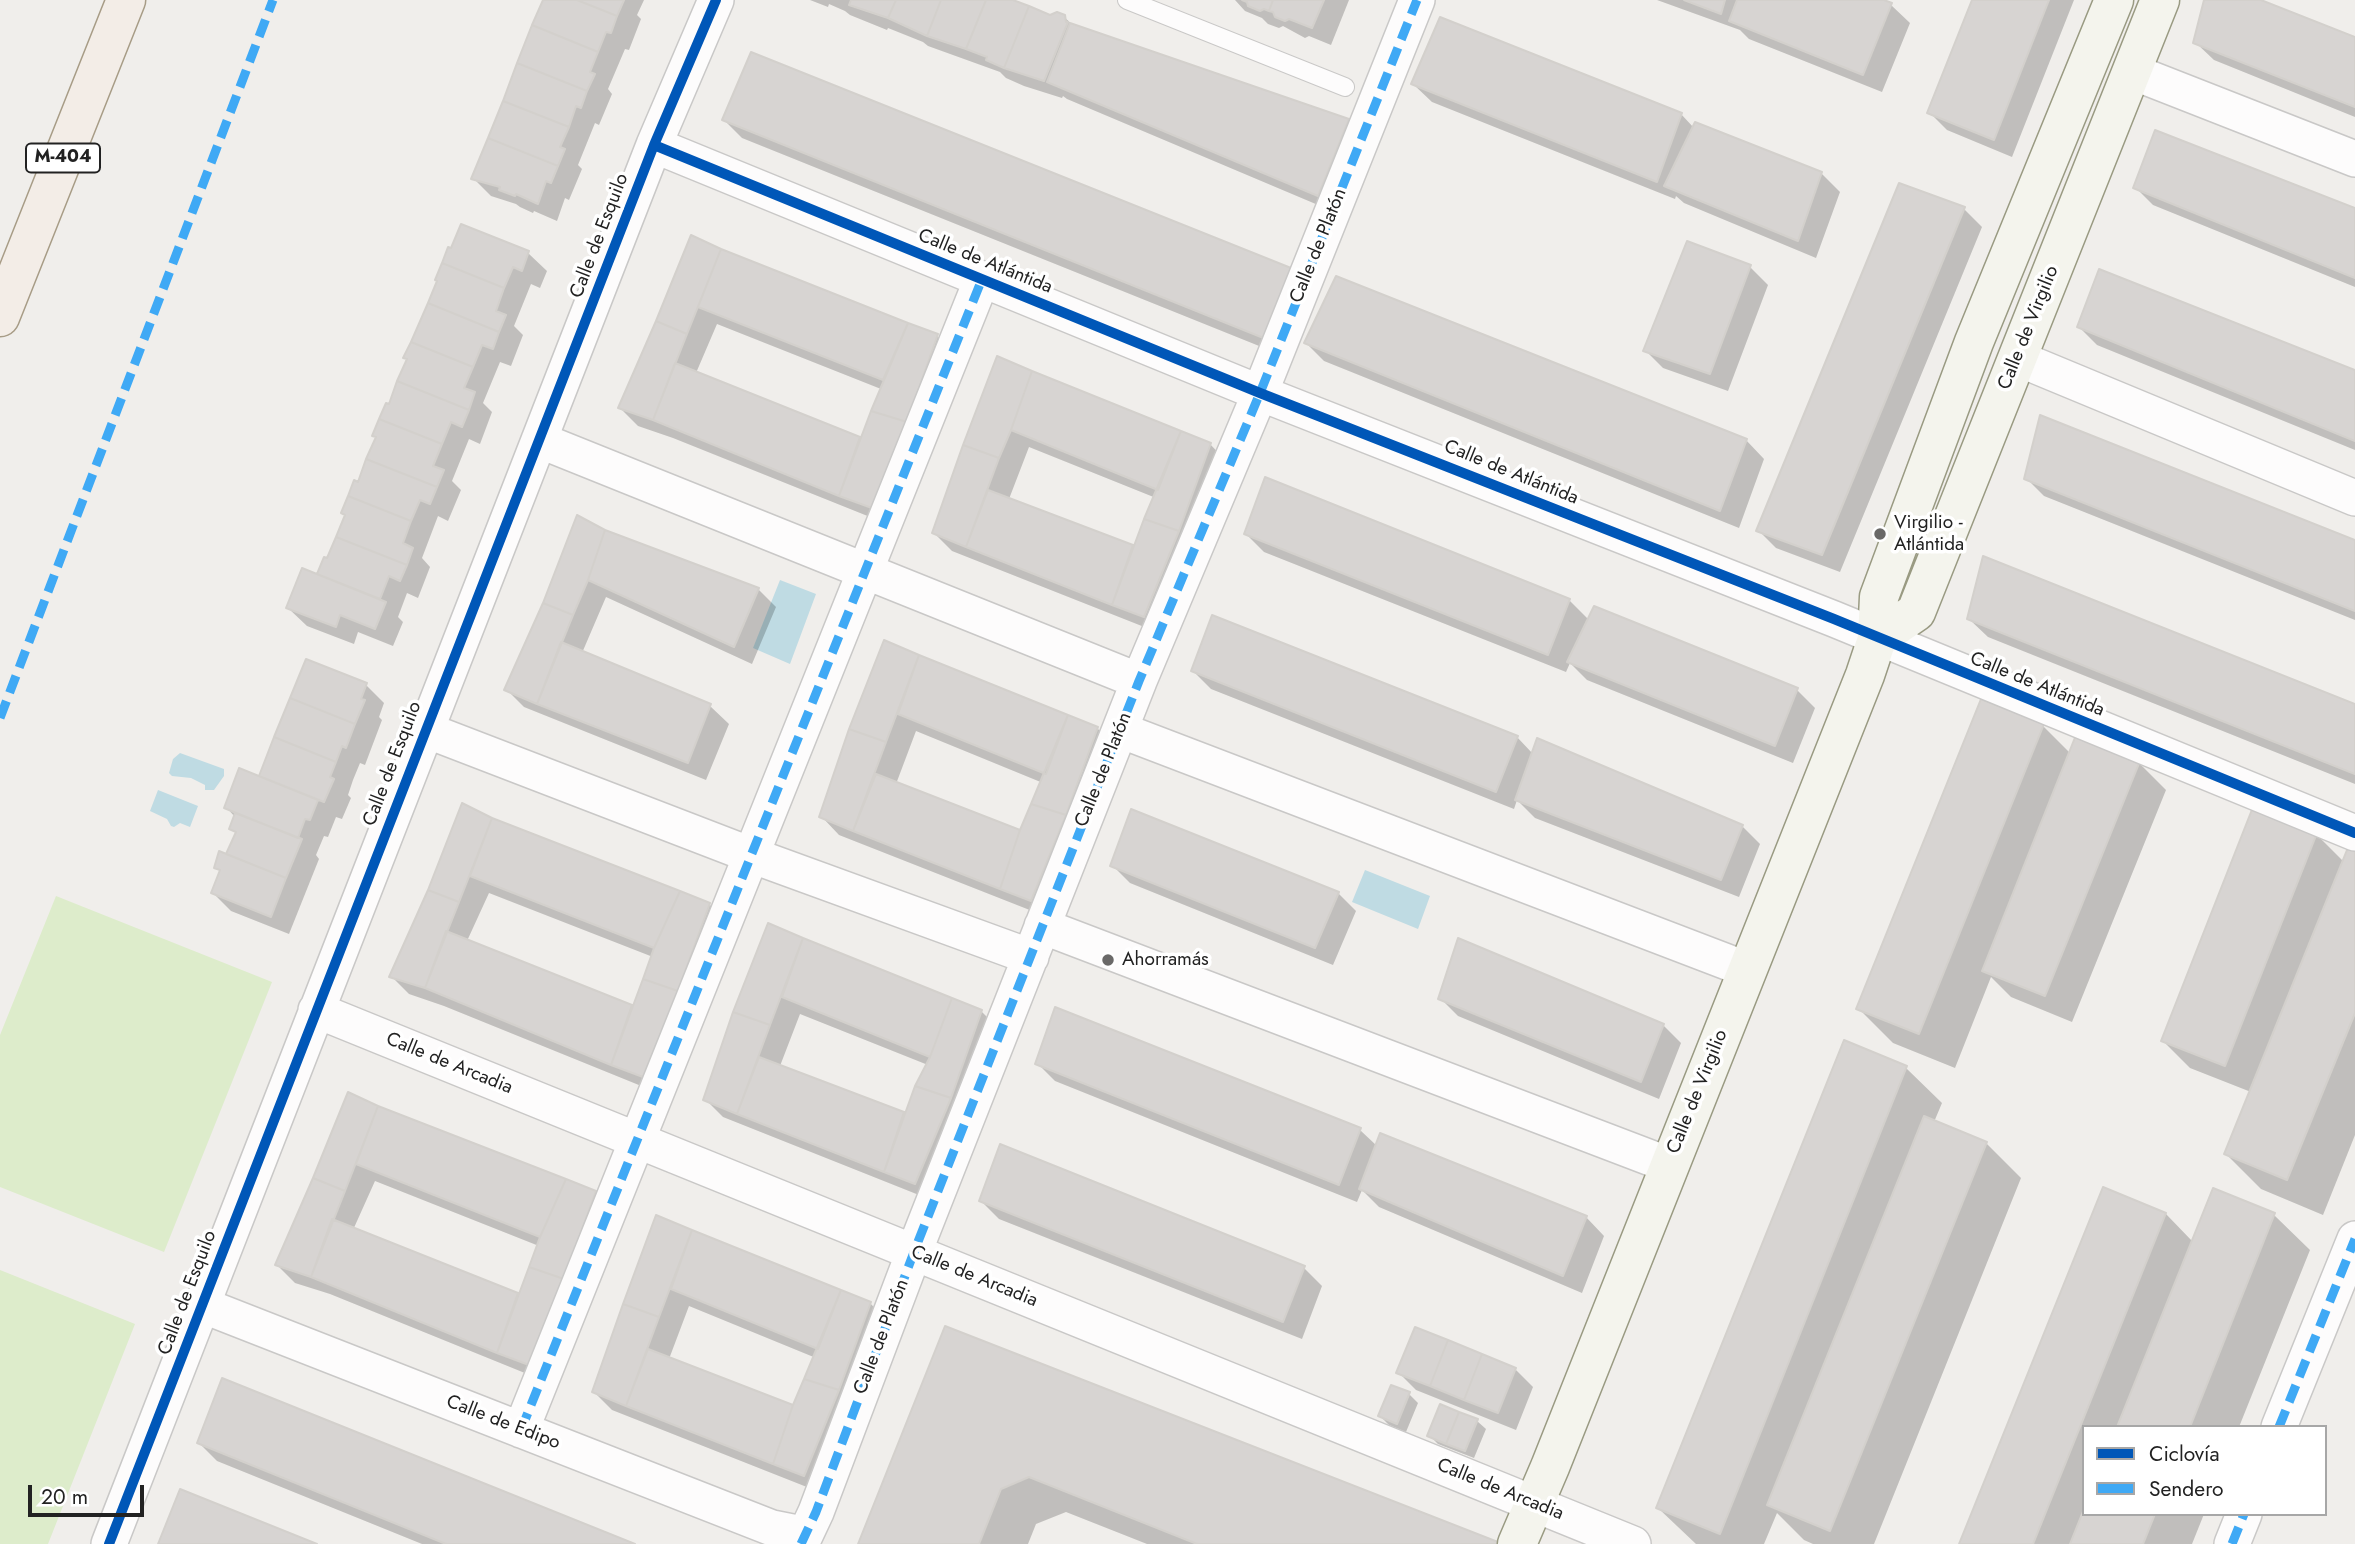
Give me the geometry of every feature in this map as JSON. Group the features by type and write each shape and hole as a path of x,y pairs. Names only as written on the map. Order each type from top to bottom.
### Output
{"main road":[{"name":"M-404","path":"0,317 126,0"}],"street":[{"name":"Calle de Esquilo","path":"109,1544 654,145 716,0"},
{"name":"Calle de Platón","path":"803,1537 816,1512 914,1252 1139,681 1261,393 1417,0"},
{"name":"Calle de Virgilio","path":"1517,1544 1865,675 1877,639 1879,597 1893,559 1974,342 2114,0"},
{"name":"Calle de Virgilio","path":"1877,639 1916,612 2160,0"},
{"path":"2133,72 2355,159"},
{"name":"Calle de Atlántida","path":"654,145 1261,393 1834,620 2355,833"},
{"path":"521,1430 982,279"},
{"path":"2017,358 2355,498"},
{"path":"539,440 1139,681"},
{"path":"426,730 751,855 1036,941 1669,1165"},
{"path":"1121,730 1748,970"},
{"name":"Calle de Arcadia","path":"316,1010 1633,1544"},
{"path":"2280,1425 2355,1239"},
{"name":"Calle de Edipo","path":"202,1305 772,1528 797,1533 803,1537"},
{"path":"2232,1544 2243,1516"}],"lane":[{"path":"1126,0 1345,88"}],"green space":[{"path":"56,896 272,982 164,1252 0,1187 0,1035"},
{"path":"0,1270 135,1324 48,1544 0,1544"}],"water":[{"path":"780,580 816,594 790,664 753,648"},
{"path":"180,753 224,769 224,776 214,790 205,790 205,785 191,778 172,776 169,773 173,759"},
{"path":"158,790 198,806 190,827 180,823 171,826 167,819 150,811"},
{"path":"1365,870 1430,896 1418,929 1352,902"}],"building":[{"path":"543,0 577,0 617,16 611,33 606,32 598,52 532,25"},
{"path":"577,0 624,0 617,16"},
{"path":"851,0 896,0 888,18 849,5"},
{"path":"896,0 941,0 927,36 888,18"},
{"path":"941,0 986,0 966,49 927,36"},
{"path":"986,0 1013,0 1029,6 1004,68 986,60 987,57 966,49"},
{"path":"1242,0 1273,0 1269,11 1260,11"},
{"path":"1273,0 1324,0 1312,28 1275,17 1273,12 1269,11"},
{"path":"1684,0 1725,0 1721,14"},
{"path":"1737,0 1884,0 1892,3 1863,75 1729,21"},
{"path":"1972,0 2049,0 1994,140 1927,113"},
{"path":"2204,0 2261,0 2355,37 2355,107 2193,43"},
{"path":"1029,6 1050,15 1057,12 1065,15 1068,22 1044,81 1004,68"},
{"path":"1440,17 1682,113 1657,182 1411,84"},
{"path":"1070,23 1349,119 1318,196 1047,82"},
{"path":"532,25 598,52 590,72 595,74 587,91 517,63"},
{"path":"751,52 1296,270 1266,339 722,120"},
{"path":"517,63 587,91 581,108 576,106 569,127 503,101"},
{"path":"503,101 569,127 560,147 565,149 558,166 488,138"},
{"path":"1695,122 1822,172 1798,241 1664,186"},
{"path":"2155,130 2355,208 2355,278 2133,188"},
{"path":"488,138 558,166 551,183 546,181 538,204 499,190 500,187 471,179"},
{"path":"1899,183 1965,207 1822,555 1756,531"},
{"path":"461,224 529,251 522,271 513,267 504,288 442,263"},
{"path":"691,235 721,249 687,334 656,321"},
{"path":"1687,241 1751,265 1710,374 1643,351"},
{"path":"721,249 908,323 883,380 698,307"},
{"path":"442,263 504,288 496,311 506,315 499,332 428,303"},
{"path":"2099,269 2355,370 2355,441 2077,327"},
{"path":"1336,276 1747,439 1720,511 1304,343"},
{"path":"428,303 499,332 493,349 482,345 473,367 411,342"},
{"path":"656,321 687,334 653,420 618,408"},
{"path":"908,323 938,334 907,422 871,411"},
{"path":"411,342 473,367 464,388 475,392 469,410 397,381 407,359 403,358"},
{"path":"997,356 1032,371 999,458 963,445"},
{"path":"675,363 860,437 839,496 653,420"},
{"path":"1032,371 1181,431 1158,490 1011,430"},
{"path":"397,381 469,410 462,427 451,422 442,444 379,419 386,403 389,404"},
{"path":"871,411 907,422 872,508 839,496"},
{"path":"2040,415 2355,540 2355,611 2024,479"},
{"path":"379,419 442,444 433,466 444,470 437,487 366,459 376,437 372,436"},
{"path":"1181,431 1211,443 1179,531 1144,519"},
{"path":"963,445 999,458 966,547 932,533"},
{"path":"366,459 437,487 430,504 420,500 411,521 348,496 354,480 358,482"},
{"path":"1265,477 1570,599 1548,655 1244,534"},
{"path":"988,490 1133,545 1112,605 966,547"},
{"path":"348,496 411,521 403,543 413,548 407,565 336,537 345,515 341,513"},
{"path":"577,515 605,530 573,615 543,603"},
{"path":"1144,519 1179,531 1144,617 1112,605"},
{"path":"605,530 759,588 734,647 588,580"},
{"path":"336,537 407,565 400,581 389,576 380,599 317,574"},
{"path":"1983,556 2355,704 2355,774 1967,619"},
{"path":"302,568 386,602 375,629 340,615 336,627 286,608"},
{"path":"543,603 573,615 537,704 504,690"},
{"path":"1594,606 1798,688 1775,746 1567,662"},
{"path":"1212,615 1518,736 1496,792 1191,671"},
{"path":"884,640 919,655 886,742 849,729"},
{"path":"561,642 711,704 688,763 537,704"},
{"path":"919,655 1068,715 1046,774 898,714"},
{"path":"306,659 367,683 361,699 365,700 355,724 290,698"},
{"path":"290,698 355,724 346,748 342,746 336,762 274,737"},
{"path":"1981,699 2044,724 1919,1034 1856,1009"},
{"path":"1068,715 1098,727 1066,815 1031,804"},
{"path":"849,729 886,742 853,831 819,817"},
{"path":"2076,735 2140,761 2045,996 1982,971"},
{"path":"274,737 336,762 330,777 334,779 324,802 259,776"},
{"path":"1537,738 1743,825 1721,880 1515,800"},
{"path":"239,768 318,800 310,820 305,819 298,838 224,808"},
{"path":"876,774 1020,830 1000,889 853,831"},
{"path":"462,803 492,818 459,902 428,890"},
{"path":"1031,804 1066,815 1031,901 1000,889"},
{"path":"2253,807 2317,833 2225,1066 2161,1041"},
{"path":"1131,809 1339,892 1315,948 1110,866"},
{"path":"235,813 302,839 286,878 226,854 236,832 229,829"},
{"path":"492,818 680,891 654,948 470,876"},
{"path":"2349,845 2355,847 2355,1013 2287,1180 2224,1154"},
{"path":"219,851 286,878 271,917 211,893 220,870 214,868"},
{"path":"428,890 459,902 425,988 389,977"},
{"path":"680,891 710,903 678,991 643,979"},
{"path":"768,923 803,938 770,1025 733,1012"},
{"path":"446,931 632,1005 611,1065 425,988"},
{"path":"803,938 952,998 930,1057 782,997"},
{"path":"1458,938 1664,1024 1641,1082 1438,999"},
{"path":"643,979 678,991 643,1077 611,1065"},
{"path":"952,998 982,1010 951,1098 915,1086 930,1057"},
{"path":"1055,1007 1361,1128 1339,1185 1035,1064"},
{"path":"733,1012 770,1025 737,1114 703,1100"},
{"path":"1844,1040 1907,1066 1720,1534 1656,1508"},
{"path":"759,1057 904,1112 884,1172 737,1114"},
{"path":"915,1086 951,1098 915,1184 884,1172"},
{"path":"348,1092 378,1106 345,1191 313,1178"},
{"path":"378,1106 566,1179 540,1237 356,1164"},
{"path":"1924,1116 1987,1142 1830,1531 1767,1505"},
{"path":"1380,1133 1587,1216 1563,1276 1359,1189"},
{"path":"1000,1144 1305,1266 1283,1322 979,1201"},
{"path":"313,1178 345,1191 311,1277 275,1265"},
{"path":"566,1179 596,1191 564,1279 529,1267"},
{"path":"2103,1187 2166,1213 2033,1544 1959,1544"},
{"path":"2213,1188 2275,1213 2191,1425 2118,1425"},
{"path":"656,1215 692,1230 659,1317 623,1304"},
{"path":"332,1219 518,1293 497,1353 311,1277"},
{"path":"692,1230 841,1290 818,1349 671,1289"},
{"path":"529,1267 564,1279 529,1365 497,1353"},
{"path":"841,1290 871,1302 839,1390 804,1379"},
{"path":"623,1304 659,1317 626,1406 592,1392"},
{"path":"945,1326 1503,1544 1197,1544 1029,1477 1001,1489 979,1544 858,1544"},
{"path":"1415,1327 1448,1340 1430,1386 1396,1373"},
{"path":"1448,1340 1482,1354 1464,1400 1430,1386"},
{"path":"648,1349 793,1405 773,1464 626,1406"},
{"path":"1482,1354 1516,1368 1498,1413 1464,1400"},
{"path":"222,1378 635,1544 446,1544 197,1443"},
{"path":"804,1379 839,1390 804,1476 773,1464"},
{"path":"1391,1385 1410,1392 1397,1424 1378,1416"},
{"path":"1440,1404 1459,1412 1446,1444 1427,1436"},
{"path":"1459,1412 1478,1419 1465,1451 1446,1444"},
{"path":"180,1489 317,1544 158,1544"},
{"path":"2082,1514 2154,1516 2143,1544 2070,1544"}],"marked path":[{"path":"0,718 273,0"},
{"path":"801,1544 816,1512 914,1252 1139,681 1260,393 1417,0"},
{"path":"521,1430 982,279"},
{"path":"2280,1425 2355,1239"},
{"path":"2232,1544 2243,1516"}],"cycle path":[{"path":"109,1544 654,145 716,0"},
{"path":"654,145 1260,393 1834,619 2355,833"}],"place":[{"name":"Virgilio - Atlántida","path":"1880,534"},
{"name":"Ahorramás","path":"1108,960"}]}
